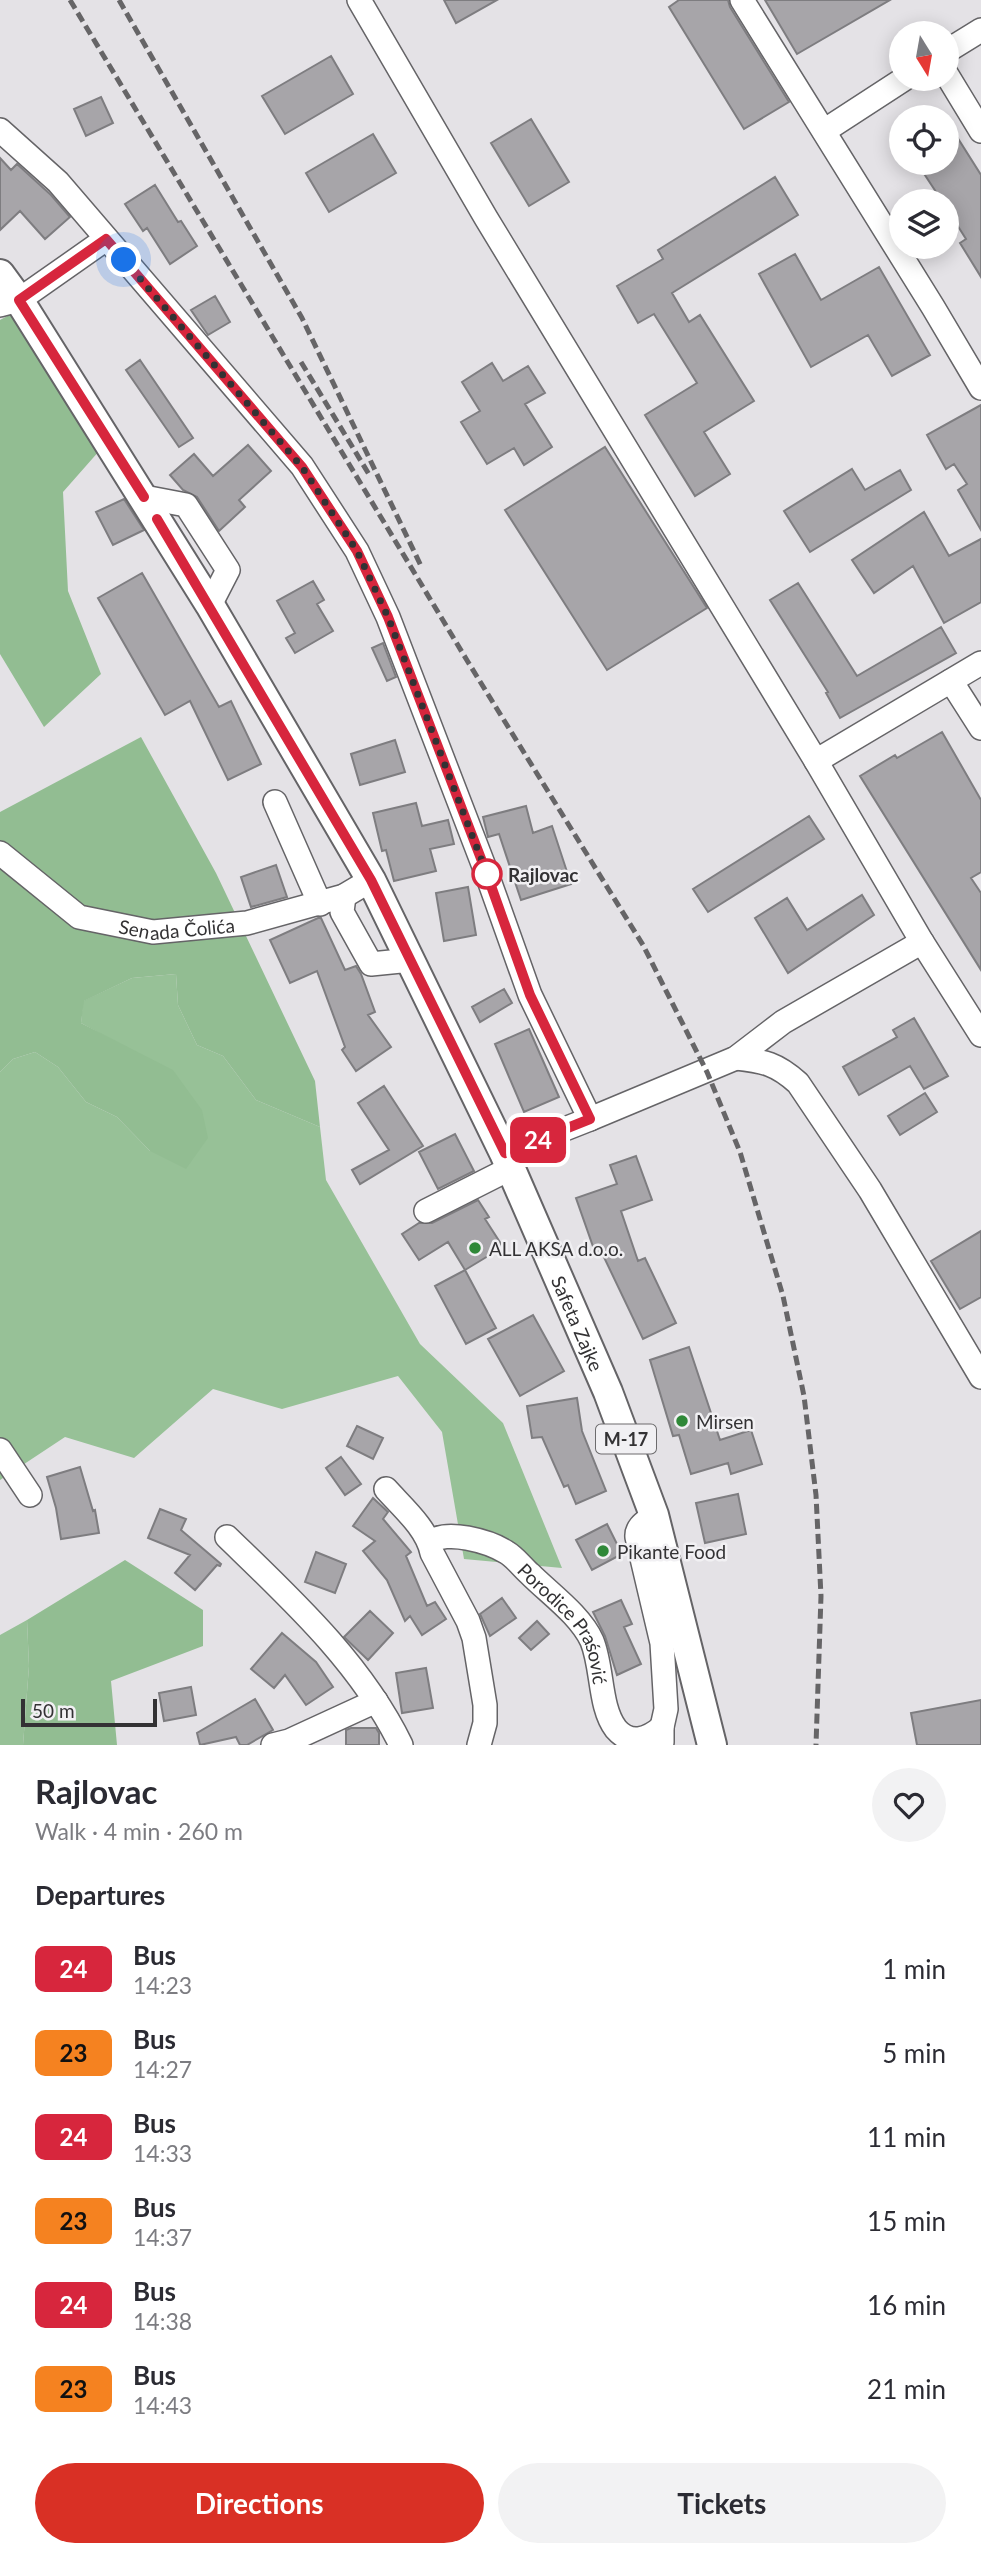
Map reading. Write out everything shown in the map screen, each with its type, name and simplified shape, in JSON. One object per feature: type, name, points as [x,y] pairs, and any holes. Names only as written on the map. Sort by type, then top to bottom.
[{"type":"main road","name":"Safeta Zajke","points":[[0,274],[10,303],[144,497],[371,880],[508,1160],[608,1392],[654,1515],[712,1745]]},
{"type":"street","points":[[359,0],[486,218],[816,761],[922,942],[981,1035]]},
{"type":"street","points":[[742,0],[981,388]]},
{"type":"street","points":[[959,44],[981,30]]},
{"type":"street","points":[[824,131],[889,89]]},
{"type":"street","points":[[957,91],[981,131]]},
{"type":"street","points":[[0,130],[58,182],[302,467],[357,551],[388,617],[485,869],[530,995],[590,1119]]},
{"type":"street","points":[[10,303],[106,239]]},
{"type":"street","points":[[816,761],[981,663]]},
{"type":"street","points":[[951,681],[981,728]]},
{"type":"street","points":[[275,802],[320,904]]},
{"type":"street","name":"Senada Čolića","points":[[0,853],[79,917],[153,932],[247,923],[344,896],[371,880]]},
{"type":"street","points":[[344,896],[342,912],[371,964],[411,960]]},
{"type":"street","points":[[426,1211],[508,1160],[590,1119],[736,1058],[783,1022],[922,942]]},
{"type":"street","points":[[736,1058],[764,1061],[783,1070],[799,1083],[870,1190],[981,1377]]},
{"type":"street","points":[[0,1450],[30,1495]]},
{"type":"street","points":[[386,1489],[430,1543],[432,1553],[468,1621],[474,1638],[485,1705],[485,1723],[479,1745]]},
{"type":"street","name":"Porodice Praśović","points":[[430,1543],[436,1537],[448,1535],[473,1540],[507,1552],[578,1621],[591,1640],[608,1713],[616,1730],[635,1741],[662,1736],[666,1709],[662,1643],[636,1531],[654,1515]]},
{"type":"street","points":[[228,1537],[334,1644],[376,1701],[401,1745]]},
{"type":"street","points":[[273,1745],[289,1741],[376,1701]]},
{"type":"green space","points":[[11,314],[100,450],[63,492],[68,591],[101,674],[44,727],[0,654],[0,320]]},
{"type":"green space","points":[[141,737],[216,873],[315,1081],[320,1127],[256,1100],[223,1056],[197,1045],[178,1005],[176,974],[132,978],[84,1001],[81,1023],[173,1070],[202,1110],[208,1138],[186,1169],[150,1151],[117,1117],[86,1102],[58,1067],[35,1052],[13,1059],[0,1072],[0,812]]},
{"type":"green space","points":[[176,974],[178,1005],[197,1045],[223,1056],[256,1100],[320,1127],[326,1180],[420,1344],[503,1423],[562,1568],[464,1559],[442,1432],[398,1376],[282,1409],[213,1389],[134,1458],[65,1437],[0,1480],[0,1072],[13,1059],[35,1052],[58,1067],[86,1102],[117,1117],[150,1151],[123,1046],[81,1023],[83,1001],[132,978]]},
{"type":"green space","points":[[125,1560],[203,1610],[203,1646],[111,1681],[117,1745],[23,1745],[29,1666],[27,1620]]},
{"type":"green space","points":[[27,1620],[29,1666],[23,1745],[0,1745],[0,1635]]},
{"type":"building","points":[[444,0],[497,0],[456,23]]},
{"type":"building","points":[[679,0],[728,0],[789,102],[744,129],[669,7]]},
{"type":"building","points":[[765,0],[890,0],[797,54]]},
{"type":"building","points":[[331,56],[353,94],[285,134],[262,96]]},
{"type":"building","points":[[101,97],[113,123],[86,136],[74,109]]},
{"type":"building","points":[[531,119],[569,182],[529,206],[491,143]]},
{"type":"building","points":[[373,134],[396,173],[329,212],[306,173]]},
{"type":"building","points":[[959,140],[981,175],[981,277],[960,243],[966,239],[959,228],[959,189],[934,189],[925,175],[959,175]]},
{"type":"building","points":[[0,158],[11,170],[17,164],[51,195],[70,217],[45,239],[20,211],[0,230]]},
{"type":"building","points":[[775,177],[798,215],[672,293],[689,322],[700,315],[754,401],[704,432],[730,474],[695,496],[645,415],[697,383],[654,314],[638,323],[617,286],[663,259],[658,250]]},
{"type":"building","points":[[155,185],[197,246],[170,264],[147,228],[143,231],[125,204]]},
{"type":"building","points":[[795,254],[821,300],[879,267],[930,355],[892,376],[868,335],[811,367],[759,274]]},
{"type":"building","points":[[215,296],[230,322],[208,335],[191,310]]},
{"type":"building","points":[[140,360],[193,438],[179,447],[126,370]]},
{"type":"building","points":[[492,363],[503,381],[528,366],[545,393],[525,404],[552,447],[524,465],[514,448],[487,464],[461,422],[480,411],[462,382]]},
{"type":"building","points":[[981,405],[981,530],[958,490],[967,484],[954,464],[946,469],[927,435]]},
{"type":"building","points":[[248,445],[271,471],[239,500],[245,507],[219,531],[197,497],[183,490],[170,475],[194,454],[213,476]]},
{"type":"building","points":[[605,447],[707,608],[607,670],[505,510]]},
{"type":"building","points":[[852,469],[865,490],[900,470],[911,490],[810,552],[784,511]]},
{"type":"building","points":[[124,499],[144,530],[113,545],[96,512]]},
{"type":"building","points":[[924,512],[949,556],[981,539],[981,602],[944,623],[913,566],[874,593],[852,560]]},
{"type":"building","points":[[142,573],[219,707],[231,701],[261,764],[228,780],[190,701],[165,715],[98,598]]},
{"type":"building","points":[[313,581],[324,600],[317,604],[333,631],[295,653],[286,638],[295,633],[277,601]]},
{"type":"building","points":[[798,583],[857,676],[941,627],[956,653],[840,718],[826,693],[828,692],[770,600]]},
{"type":"building","points":[[383,643],[396,677],[387,681],[372,648]]},
{"type":"building","points":[[942,732],[981,800],[981,872],[971,878],[981,893],[981,970],[860,776]]},
{"type":"building","points":[[395,740],[405,772],[360,785],[351,754]]},
{"type":"building","points":[[416,803],[422,826],[448,820],[454,844],[430,849],[436,871],[394,881],[386,850],[382,851],[373,813]]},
{"type":"building","points":[[526,806],[533,833],[552,826],[571,884],[521,900],[499,834],[488,837],[483,817]]},
{"type":"building","points":[[809,816],[824,839],[708,912],[693,889]]},
{"type":"building","points":[[276,865],[287,897],[251,907],[241,877]]},
{"type":"building","points":[[468,887],[476,935],[444,941],[436,893]]},
{"type":"building","points":[[862,895],[874,915],[788,973],[755,918],[787,898],[807,930]]},
{"type":"building","points":[[321,918],[345,970],[356,966],[361,974],[375,1012],[368,1015],[391,1047],[356,1071],[342,1050],[345,1047],[317,971],[290,983],[270,940]]},
{"type":"building","points":[[504,989],[512,1003],[480,1022],[472,1007]]},
{"type":"building","points":[[914,1018],[948,1076],[924,1089],[910,1066],[859,1095],[843,1067],[897,1037],[893,1030]]},
{"type":"building","points":[[529,1029],[559,1097],[524,1112],[495,1044]]},
{"type":"building","points":[[384,1086],[423,1146],[360,1184],[352,1170],[389,1150],[358,1103]]},
{"type":"building","points":[[925,1093],[937,1112],[900,1135],[888,1116]]},
{"type":"building","points":[[455,1134],[474,1171],[438,1189],[419,1152]]},
{"type":"building","points":[[636,1156],[652,1200],[621,1211],[638,1261],[645,1258],[676,1323],[643,1339],[602,1253],[596,1255],[576,1198],[617,1184],[610,1165]]},
{"type":"building","points":[[478,1200],[489,1217],[485,1219],[503,1247],[465,1270],[448,1242],[419,1260],[402,1234],[419,1223],[432,1223]]},
{"type":"building","points":[[981,1231],[981,1297],[960,1309],[931,1261]]},
{"type":"building","points":[[465,1270],[496,1328],[466,1344],[435,1286]]},
{"type":"building","points":[[533,1315],[564,1371],[520,1396],[488,1339]]},
{"type":"building","points":[[689,1347],[720,1440],[751,1430],[762,1464],[731,1474],[728,1463],[691,1474],[679,1435],[673,1436],[650,1360]]},
{"type":"building","points":[[577,1398],[582,1431],[606,1491],[576,1504],[568,1485],[564,1487],[542,1437],[532,1438],[527,1406]]},
{"type":"building","points":[[357,1426],[383,1438],[373,1459],[347,1446]]},
{"type":"building","points":[[341,1457],[361,1484],[345,1495],[326,1468]]},
{"type":"building","points":[[80,1467],[93,1511],[95,1510],[99,1533],[61,1539],[47,1477]]},
{"type":"building","points":[[738,1494],[746,1534],[705,1543],[696,1503]]},
{"type":"building","points":[[373,1498],[388,1512],[383,1519],[411,1552],[406,1556],[427,1606],[435,1602],[446,1619],[422,1635],[410,1616],[405,1621],[387,1580],[363,1551],[375,1541],[353,1526]]},
{"type":"building","points":[[160,1509],[186,1519],[181,1530],[221,1564],[217,1565],[195,1590],[175,1573],[190,1555],[148,1538]]},
{"type":"building","points":[[607,1524],[622,1554],[592,1570],[576,1540]]},
{"type":"building","points":[[316,1552],[346,1564],[335,1593],[305,1582]]},
{"type":"building","points":[[502,1598],[516,1618],[490,1636],[480,1614]]},
{"type":"building","points":[[621,1600],[632,1624],[624,1627],[641,1664],[617,1675],[605,1636],[593,1612]]},
{"type":"building","points":[[370,1611],[393,1633],[368,1660],[344,1637]]},
{"type":"building","points":[[537,1621],[549,1634],[531,1650],[519,1638]]},
{"type":"building","points":[[282,1633],[316,1662],[333,1687],[306,1705],[285,1675],[274,1688],[251,1669]]},
{"type":"building","points":[[426,1668],[433,1708],[402,1713],[396,1673]]},
{"type":"building","points":[[191,1687],[196,1715],[164,1721],[159,1693]]},
{"type":"building","points":[[255,1699],[273,1730],[247,1745],[240,1745],[236,1737],[200,1745],[197,1733]]},
{"type":"building","points":[[981,1700],[981,1745],[917,1745],[911,1713]]},
{"type":"building","points":[[376,1728],[379,1745],[346,1745],[346,1730]]},
{"type":"railway","points":[[70,0],[468,662],[643,945],[707,1072],[740,1152],[783,1296],[804,1396],[816,1495],[821,1596],[816,1745]]},
{"type":"railway","points":[[119,0],[302,318],[422,568]]},
{"type":"railway","points":[[301,362],[370,476]]},
{"type":"bus line","name":"24","points":[[144,497],[19,300],[106,239],[302,467],[357,551],[388,617],[485,869],[530,995],[590,1119],[505,1153],[371,880],[157,519]]},
{"type":"place","name":"Rajlovac","points":[[487,874]]},
{"type":"place","name":"ALL AKSA d.o.o.","points":[[475,1248]]},
{"type":"place","name":"Mirsen","points":[[682,1421]]},
{"type":"place","name":"Pikante Food","points":[[603,1551]]},
{"type":"route","points":[[124,260],[302,467],[357,551],[388,617],[487,874]]}]
